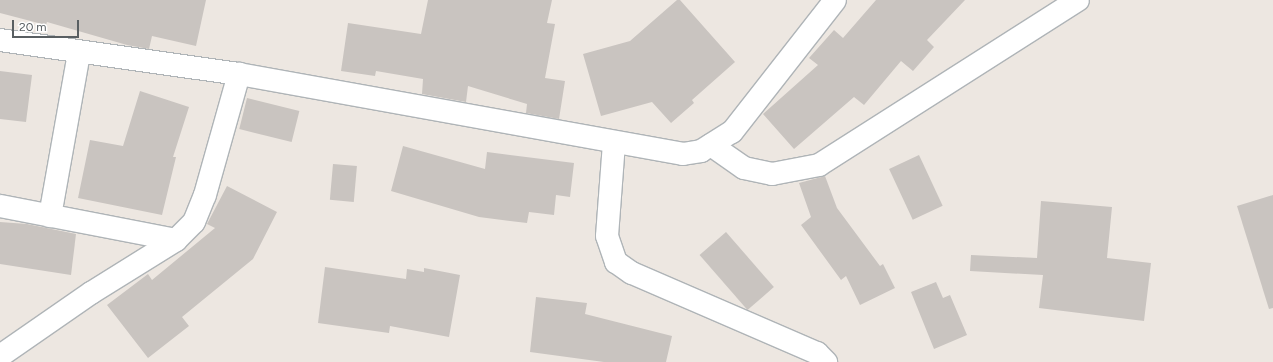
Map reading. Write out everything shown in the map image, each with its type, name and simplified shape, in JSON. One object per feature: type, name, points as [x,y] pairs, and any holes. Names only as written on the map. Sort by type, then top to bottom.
[{"type":"street","points":[[0,40],[79,53],[239,74],[614,143],[683,154],[701,151],[732,132],[835,0]]},
{"type":"street","points":[[711,145],[744,168],[772,174],[818,165],[1078,0]]},
{"type":"street","points":[[50,216],[79,53]]},
{"type":"street","points":[[0,356],[91,293],[176,240],[194,222],[205,195],[239,74]]},
{"type":"street","points":[[614,143],[607,236],[616,262],[632,273],[817,353],[826,362]]},
{"type":"street","points":[[0,206],[176,240]]},
{"type":"building","points":[[0,0],[206,0],[196,46],[152,36],[149,49],[127,45],[47,22],[46,25],[0,13]]},
{"type":"building","points":[[428,0],[552,0],[547,23],[555,24],[545,78],[565,81],[559,119],[526,113],[527,104],[468,86],[466,102],[422,94],[423,79],[376,71],[375,76],[341,71],[348,23],[421,34]]},
{"type":"building","points":[[677,0],[680,0],[735,62],[692,100],[694,103],[671,123],[652,102],[601,116],[583,54],[630,41]]},
{"type":"building","points":[[876,0],[965,0],[927,40],[934,47],[913,71],[901,61],[864,105],[854,97],[794,149],[763,114],[818,65],[809,58],[834,30],[843,38]]},
{"type":"building","points":[[0,71],[32,75],[26,122],[0,119]]},
{"type":"building","points":[[140,91],[189,107],[173,157],[176,157],[162,215],[78,198],[90,140],[123,146]]},
{"type":"building","points":[[247,98],[299,111],[292,142],[239,129]]},
{"type":"building","points":[[403,146],[485,169],[487,152],[574,163],[570,197],[556,195],[554,215],[529,212],[527,223],[479,217],[391,191]]},
{"type":"building","points":[[919,155],[943,206],[913,220],[889,169]]},
{"type":"building","points":[[333,164],[357,166],[354,202],[330,200]]},
{"type":"building","points":[[825,176],[837,208],[880,266],[883,264],[895,288],[860,305],[846,276],[841,280],[801,225],[811,217],[799,183]]},
{"type":"building","points":[[227,186],[277,212],[253,259],[182,317],[189,326],[148,358],[107,305],[148,274],[152,280],[215,228],[207,224]]},
{"type":"building","points":[[1273,195],[1273,308],[1269,309],[1237,206]]},
{"type":"building","points":[[1041,201],[1112,207],[1107,258],[1151,263],[1144,321],[1039,308],[1043,275],[970,271],[971,255],[1037,258]]},
{"type":"building","points":[[0,222],[27,224],[76,234],[71,275],[0,264]]},
{"type":"building","points":[[726,232],[774,287],[747,310],[700,255]]},
{"type":"building","points":[[325,267],[406,279],[407,269],[424,272],[424,268],[460,275],[449,337],[390,326],[389,333],[318,323]]},
{"type":"building","points":[[936,282],[943,298],[950,295],[967,335],[934,349],[911,292]]},
{"type":"building","points":[[536,297],[587,303],[585,314],[672,336],[666,362],[604,362],[530,352]]}]
